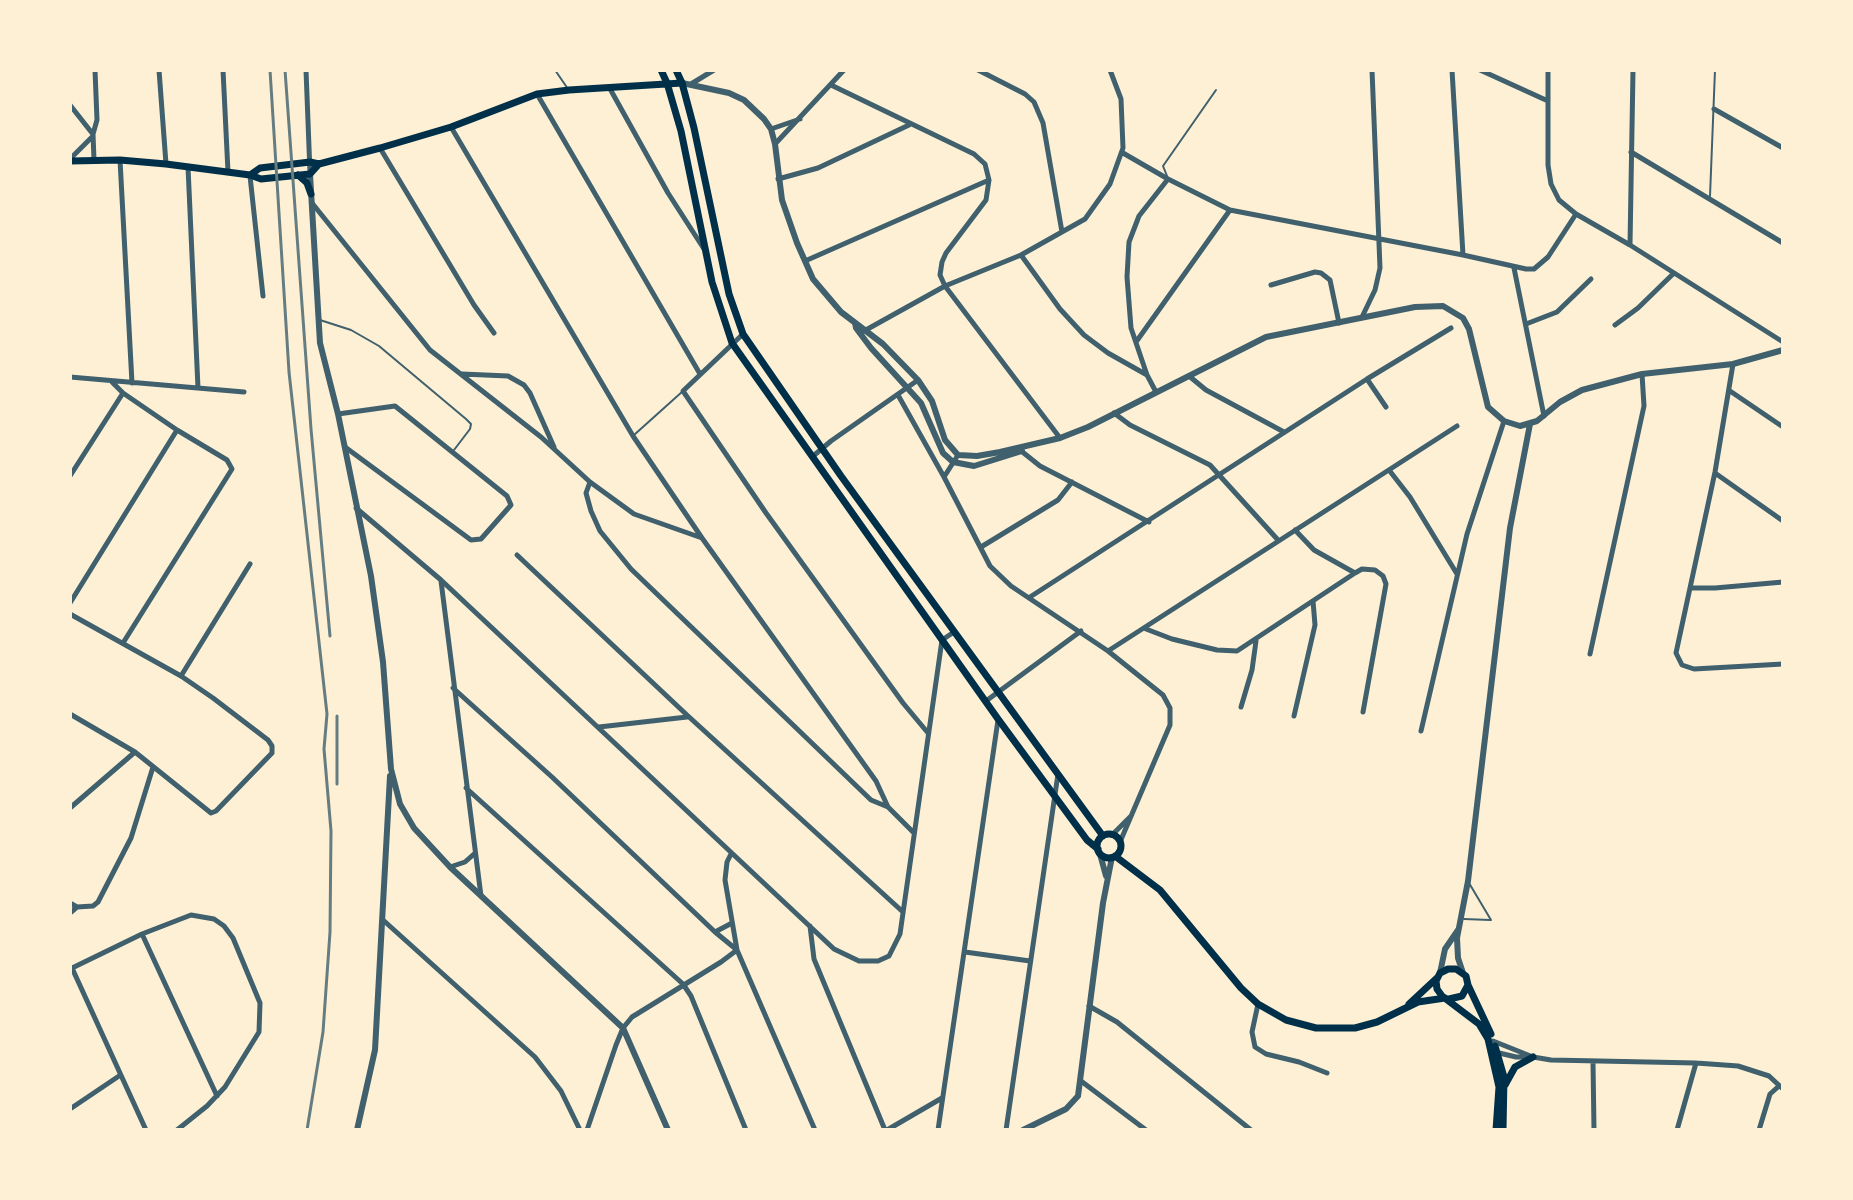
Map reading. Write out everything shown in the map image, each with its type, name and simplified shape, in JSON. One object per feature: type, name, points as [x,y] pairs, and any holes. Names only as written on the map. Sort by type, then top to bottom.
[{"type":"main road","points":[[661,70],[681,131],[712,282],[732,343],[1087,840],[1099,852],[1117,851]]},
{"type":"main road","points":[[676,70],[686,84],[729,294],[743,334],[998,693],[1108,835],[1117,851],[1160,890],[1241,988],[1258,1004],[1299,1025],[1336,1029],[1377,1022],[1427,1000],[1462,996],[1468,985]]},
{"type":"main road","points":[[250,175],[260,168],[310,162],[319,164],[380,148],[451,127],[537,94],[686,84]]},
{"type":"main road","points":[[70,160],[166,164],[261,179],[310,174],[319,164]]},
{"type":"main road","points":[[298,175],[307,183],[311,198]]},
{"type":"main road","points":[[1099,852],[1099,842],[1108,835]]},
{"type":"main road","points":[[1405,1008],[1439,975],[1452,968],[1463,973],[1493,1041],[1499,1087],[1496,1130]]},
{"type":"main road","points":[[1439,975],[1437,989],[1479,1024],[1495,1052],[1504,1087],[1503,1130]]},
{"type":"main road","points":[[1504,1087],[1515,1067],[1533,1057]]},
{"type":"street","points":[[94,160],[93,135],[97,120],[95,70]]},
{"type":"street","points":[[159,70],[166,164]]},
{"type":"street","points":[[223,70],[228,172]]},
{"type":"street","points":[[306,70],[322,357],[338,414],[375,600],[390,733],[391,769],[375,1050],[357,1130]]},
{"type":"street","points":[[686,84],[714,70]]},
{"type":"street","points":[[775,144],[844,70]]},
{"type":"street","points":[[978,70],[1025,94],[1034,102],[1043,123],[1062,232]]},
{"type":"street","points":[[863,332],[945,286],[1021,255],[1085,219],[1110,184],[1123,153],[1124,115],[1110,70]]},
{"type":"street","points":[[1361,319],[1378,281],[1372,70]]},
{"type":"street","points":[[1452,70],[1463,255]]},
{"type":"street","points":[[1480,70],[1548,101]]},
{"type":"street","points":[[1548,70],[1549,175],[1559,200],[1576,214],[1783,342]]},
{"type":"street","points":[[1630,245],[1633,70]]},
{"type":"street","points":[[686,84],[720,90],[744,100],[756,109],[771,129],[778,179],[789,223],[813,279],[863,332],[921,403],[943,453],[953,462],[974,466],[1060,438],[1266,337],[1430,305],[1454,310],[1463,318],[1469,329],[1488,407],[1504,421],[1520,426],[1544,416],[1572,395],[1642,374],[1733,364],[1783,350]]},
{"type":"street","points":[[831,85],[974,154],[985,164],[989,180],[983,207],[942,262],[940,275],[945,286],[1060,438]]},
{"type":"street","points":[[609,87],[668,193],[706,252]]},
{"type":"street","points":[[537,94],[700,374]]},
{"type":"street","points":[[70,105],[93,135]]},
{"type":"street","points":[[1714,109],[1783,148]]},
{"type":"street","points":[[771,129],[800,119]]},
{"type":"street","points":[[778,179],[818,168],[909,125]]},
{"type":"street","points":[[451,127],[633,436],[876,781],[888,807],[915,834]]},
{"type":"street","points":[[70,160],[93,135]]},
{"type":"street","points":[[380,148],[494,333]]},
{"type":"street","points":[[1631,152],[1783,243]]},
{"type":"street","points":[[1123,153],[1230,210],[1463,255],[1514,268],[1534,269],[1541,265],[1576,214]]},
{"type":"street","points":[[120,160],[132,383]]},
{"type":"street","points":[[188,167],[198,388]]},
{"type":"street","points":[[250,175],[263,296]]},
{"type":"street","points":[[1156,392],[1131,328],[1127,277],[1129,242],[1139,216],[1168,179]]},
{"type":"street","points":[[805,261],[989,180]]},
{"type":"street","points":[[311,198],[423,343],[590,482],[634,514],[702,538]]},
{"type":"street","points":[[1136,343],[1230,210]]},
{"type":"street","points":[[1021,255],[1060,309],[1084,335],[1147,375]]},
{"type":"street","points":[[1514,268],[1544,416]]},
{"type":"street","points":[[1271,285],[1321,273],[1330,280],[1339,323]]},
{"type":"street","points":[[1615,325],[1638,308],[1674,273]]},
{"type":"street","points":[[1526,324],[1557,312],[1591,279]]},
{"type":"street","points":[[1030,597],[1451,328]]},
{"type":"street","points":[[863,332],[894,354],[918,380],[932,401],[945,440],[958,455],[977,456],[1021,450],[1040,466],[1149,522]]},
{"type":"street","points":[[743,334],[683,391],[766,513],[928,734]]},
{"type":"street","points":[[1733,364],[1715,472],[1676,653],[1682,665],[1694,669],[1783,664]]},
{"type":"street","points":[[461,374],[508,376],[524,385],[555,450]]},
{"type":"street","points":[[1590,654],[1644,406],[1642,374]]},
{"type":"street","points":[[1189,376],[1206,390],[1285,432]]},
{"type":"street","points":[[70,377],[244,392]]},
{"type":"street","points":[[1367,379],[1386,407]]},
{"type":"street","points":[[812,458],[918,380]]},
{"type":"street","points":[[112,382],[177,430],[227,460],[232,469],[123,643]]},
{"type":"street","points":[[1730,391],[1783,427]]},
{"type":"street","points":[[70,476],[123,393]]},
{"type":"street","points":[[898,395],[990,566],[999,577],[1108,651],[1163,695],[1172,714],[1160,752],[1107,880],[1078,1096],[1066,1109],[1023,1130]]},
{"type":"street","points":[[338,414],[395,406],[507,496],[511,502],[508,511],[477,540],[466,538],[344,447]]},
{"type":"street","points":[[1114,413],[1130,425],[1210,465],[1279,540]]},
{"type":"street","points":[[1421,731],[1467,534],[1504,421]]},
{"type":"street","points":[[1463,973],[1456,948],[1468,881],[1510,528],[1530,424]]},
{"type":"street","points":[[1108,651],[1457,426]]},
{"type":"street","points":[[70,603],[177,430]]},
{"type":"street","points":[[944,477],[958,455]]},
{"type":"street","points":[[1389,470],[1416,505],[1457,574]]},
{"type":"street","points":[[1715,472],[1783,521]]},
{"type":"street","points":[[590,482],[586,493],[600,531],[631,569],[871,800],[888,807]]},
{"type":"street","points":[[981,547],[1058,500],[1072,482]]},
{"type":"street","points":[[356,508],[441,580],[810,926],[842,954],[859,961],[878,961],[889,956],[896,945],[904,912],[942,640],[954,632]]},
{"type":"street","points":[[1295,530],[1314,550],[1355,573]]},
{"type":"street","points":[[517,555],[904,912]]},
{"type":"street","points":[[181,676],[250,564]]},
{"type":"street","points":[[1145,628],[1172,639],[1217,650],[1237,651],[1355,573],[1362,569],[1375,570],[1383,576],[1386,584],[1363,712]]},
{"type":"street","points":[[441,580],[481,896]]},
{"type":"street","points":[[1690,588],[1783,582]]},
{"type":"street","points":[[1294,716],[1315,625],[1313,601]]},
{"type":"street","points":[[70,614],[181,676],[268,740],[272,749],[269,758],[214,813],[135,752],[70,714]]},
{"type":"street","points":[[986,701],[1081,631]]},
{"type":"street","points":[[1241,707],[1252,670],[1256,640]]},
{"type":"street","points":[[453,688],[737,950]]},
{"type":"street","points":[[599,727],[688,716]]},
{"type":"street","points":[[938,1130],[998,719]]},
{"type":"street","points":[[71,804],[135,752]]},
{"type":"street","points":[[70,903],[77,907],[93,906],[98,902],[131,838],[153,767]]},
{"type":"street","points":[[391,769],[400,804],[414,828],[450,867],[623,1028],[668,1130]]},
{"type":"street","points":[[1006,1130],[1058,773]]},
{"type":"street","points":[[466,788],[683,984],[691,996],[746,1130]]},
{"type":"street","points":[[387,815],[400,804]]},
{"type":"street","points":[[1108,835],[1131,816]]},
{"type":"street","points":[[1099,852],[1107,880]]},
{"type":"street","points":[[450,867],[465,862],[475,853]]},
{"type":"street","points":[[731,854],[725,872],[737,950],[815,1130]]},
{"type":"street","points":[[70,913],[77,907]]},
{"type":"street","points":[[146,1130],[71,969],[179,918],[202,915],[224,926],[233,938],[257,990],[261,1017],[259,1032],[217,1096],[177,1130]]},
{"type":"street","points":[[383,920],[535,1057],[561,1091],[580,1130]]},
{"type":"street","points":[[715,932],[732,923]]},
{"type":"street","points":[[1439,975],[1445,949],[1461,923]]},
{"type":"street","points":[[810,926],[814,959],[886,1130],[942,1097]]},
{"type":"street","points":[[142,934],[217,1096]]},
{"type":"street","points":[[587,1130],[623,1028],[637,1012],[737,950]]},
{"type":"street","points":[[965,952],[1030,961]]},
{"type":"street","points":[[1258,1004],[1252,1032],[1255,1047],[1266,1054],[1327,1073]]},
{"type":"street","points":[[1089,1006],[1117,1022],[1251,1130]]},
{"type":"street","points":[[1493,1041],[1533,1057]]},
{"type":"street","points":[[1495,1052],[1516,1057],[1593,1062],[1696,1063],[1754,1070],[1769,1076],[1781,1087],[1770,1094],[1759,1130]]},
{"type":"street","points":[[1593,1062],[1594,1130]]},
{"type":"street","points":[[1677,1130],[1696,1063]]},
{"type":"street","points":[[70,1109],[119,1076]]},
{"type":"street","points":[[1081,1081],[1146,1130]]},
{"type":"lane","points":[[555,70],[569,90]]},
{"type":"lane","points":[[1710,197],[1715,70]]},
{"type":"lane","points":[[1168,179],[1163,166],[1216,90]]},
{"type":"lane","points":[[318,320],[351,330],[379,346],[466,419],[471,427],[453,451]]},
{"type":"lane","points":[[633,436],[683,391]]},
{"type":"lane","points":[[1461,923],[1491,920],[1468,881]]},
{"type":"railway","points":[[270,70],[289,372],[327,714],[324,749],[331,831],[330,932],[323,1032],[307,1130]]},
{"type":"railway","points":[[285,70],[311,429],[330,636]]},
{"type":"railway","points":[[337,716],[337,784]]}]
